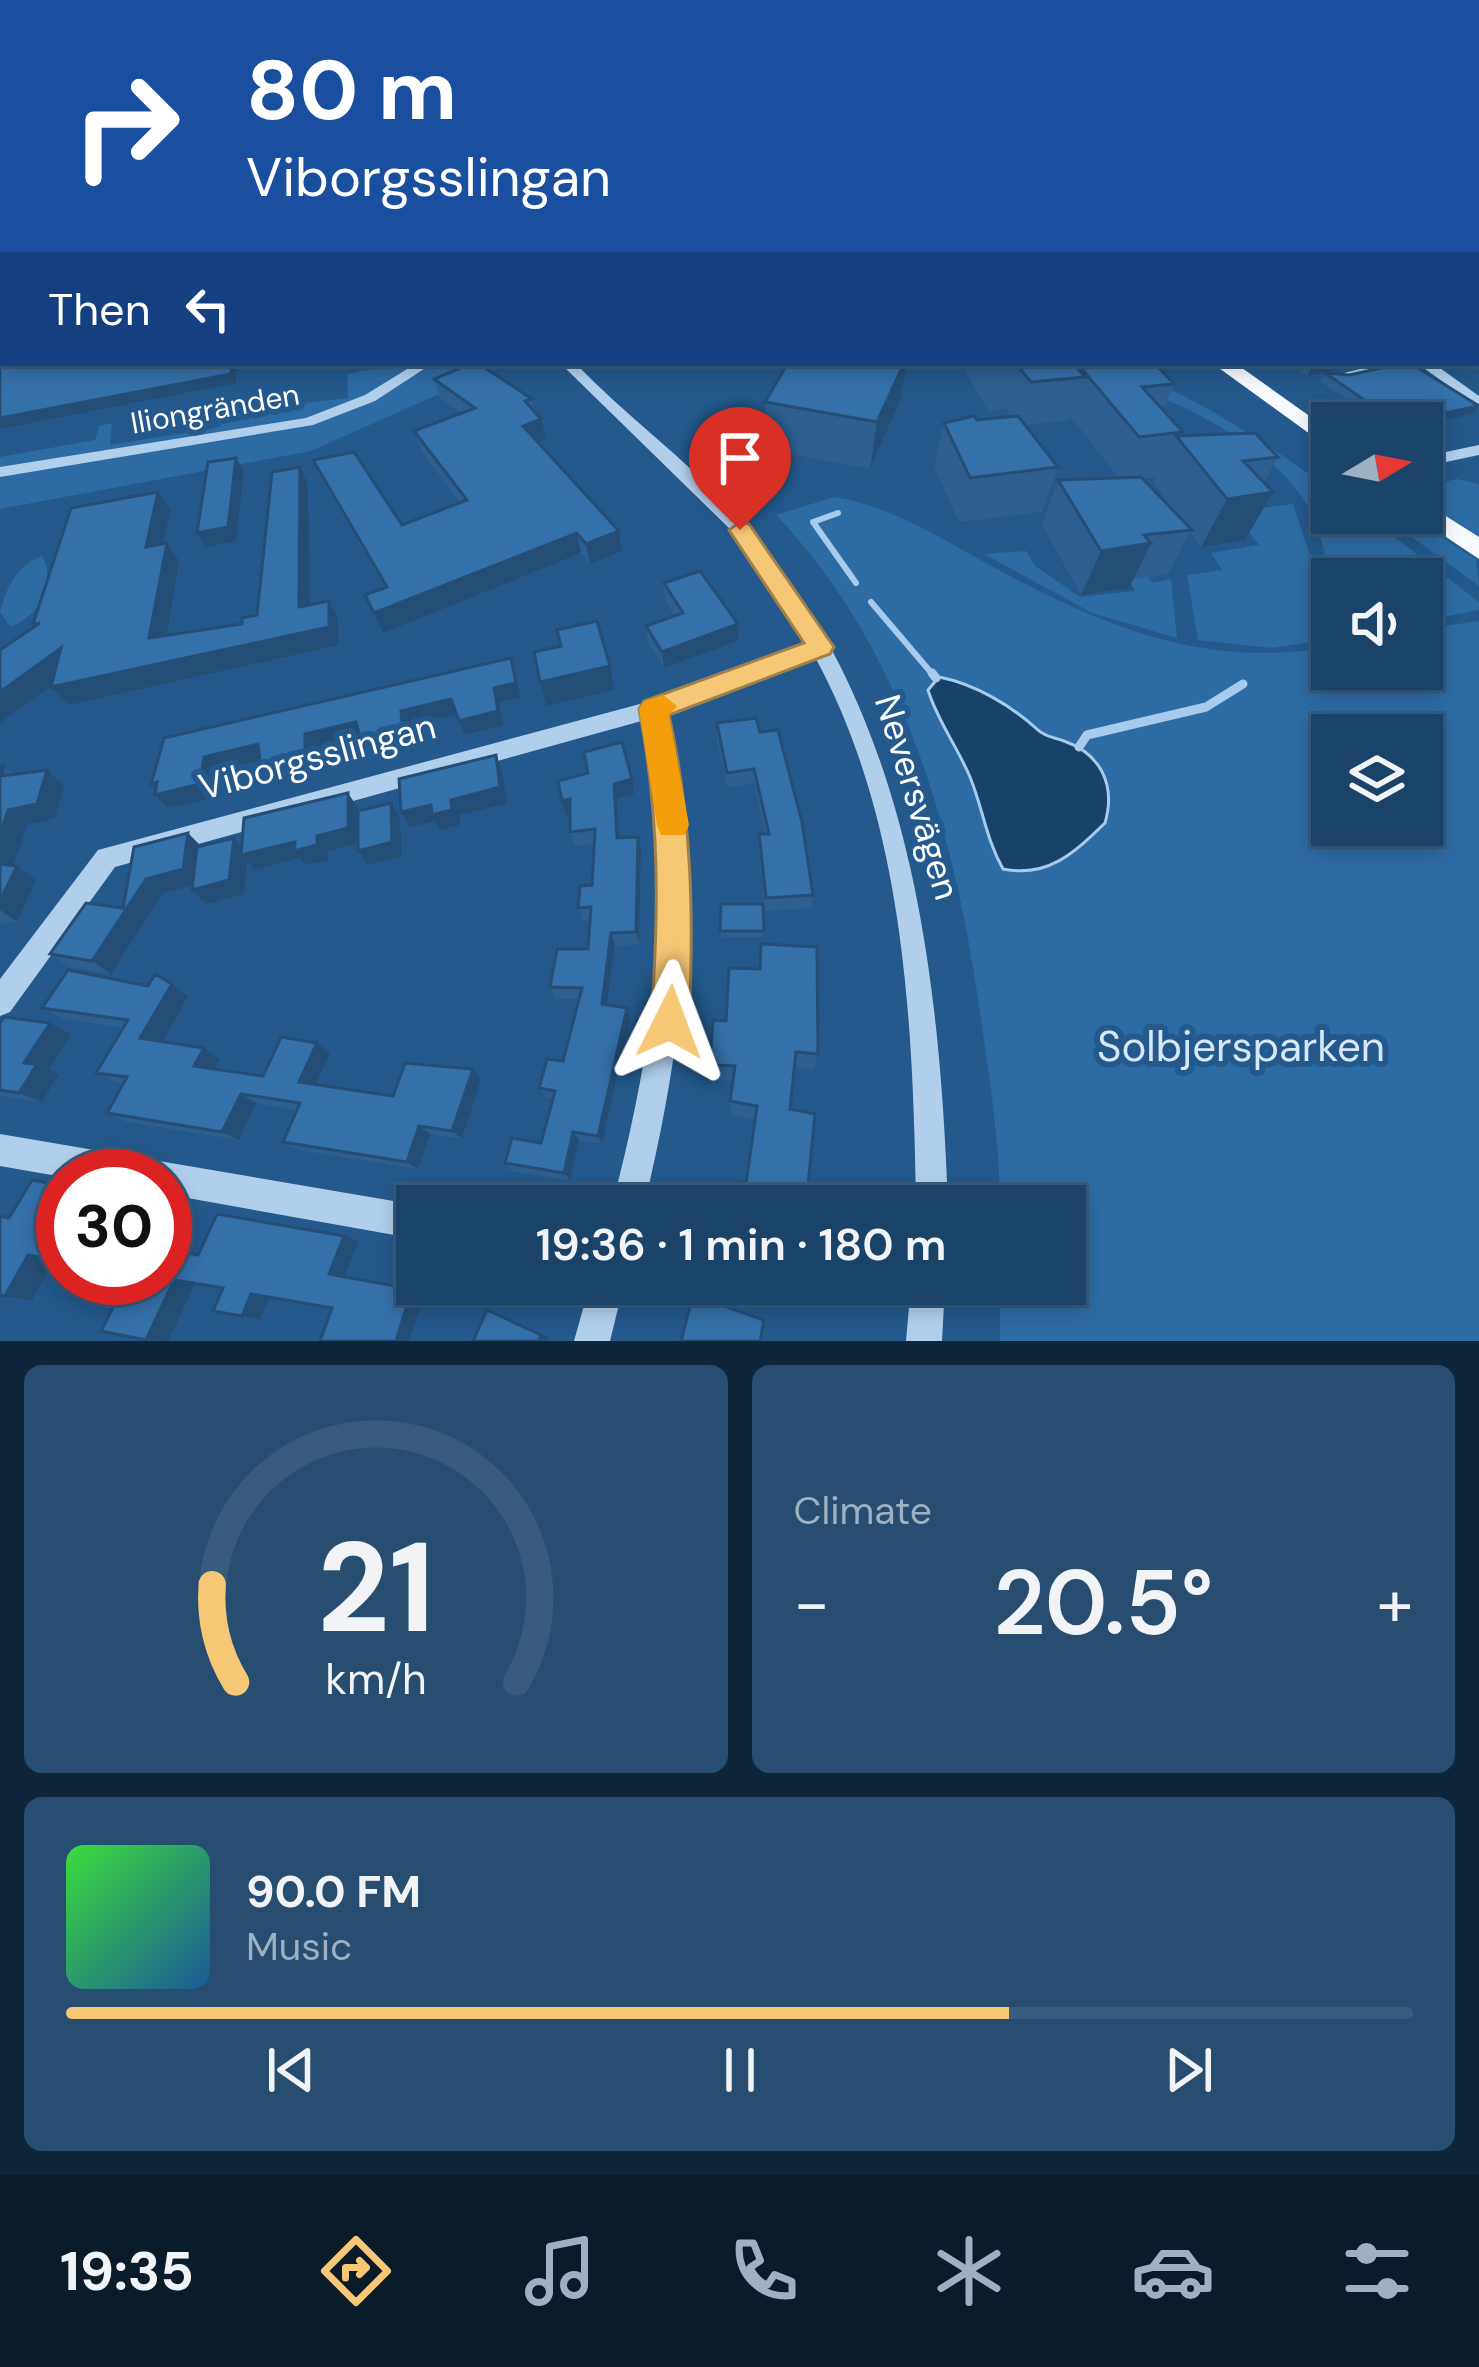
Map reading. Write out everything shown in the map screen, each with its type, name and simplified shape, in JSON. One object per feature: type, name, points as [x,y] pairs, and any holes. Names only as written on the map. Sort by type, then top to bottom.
[{"type":"main road","points":[[1228,366],[1311,428]]},
{"type":"main road","points":[[1443,524],[1479,550]]},
{"type":"street","name":"Iliongränden","points":[[0,472],[308,422],[376,398],[422,366]]},
{"type":"street","name":"Neversvägen","points":[[568,366],[740,530],[821,647],[860,728],[914,929],[931,1117],[932,1185]]},
{"type":"street","points":[[1343,375],[1391,366]]},
{"type":"street","points":[[1428,366],[1479,403]]},
{"type":"street","points":[[1443,457],[1479,450]]},
{"type":"street","name":"Viborgsslingan","points":[[0,1002],[107,858],[654,709],[821,647]]},
{"type":"street","points":[[633,1185],[670,1022],[677,899],[671,794],[654,709]]},
{"type":"street","points":[[0,1150],[36,1156]]},
{"type":"street","points":[[192,1183],[396,1218]]},
{"type":"street","points":[[592,1341],[602,1305]]},
{"type":"street","points":[[924,1341],[927,1305]]},
{"type":"green space","points":[[390,366],[502,366],[311,451],[0,509],[0,457],[95,440],[99,426],[112,423],[110,445],[220,427],[222,412],[348,398],[347,374]]},
{"type":"green space","points":[[1077,366],[1102,366],[1137,376],[1241,428],[1311,476],[1311,513],[1271,463],[1207,419]]},
{"type":"green space","points":[[1457,479],[1479,484],[1479,543],[1443,515],[1443,482]]},
{"type":"green space","name":"Solbjersparken","points":[[834,497],[855,501],[912,523],[1066,604],[1151,636],[1239,652],[1311,649],[1311,690],[1443,690],[1443,626],[1479,621],[1479,1341],[1000,1341],[1000,1305],[1086,1305],[1086,1185],[999,1185],[972,963],[942,824],[893,691],[861,628],[822,570],[776,515]]},
{"type":"green space","points":[[1293,504],[1311,559],[1311,642],[1271,648],[1198,640],[1187,575],[1222,570],[1211,553],[1259,545],[1232,512]]},
{"type":"green space","points":[[1319,534],[1390,534],[1422,558],[1326,558]]},
{"type":"green space","points":[[1408,534],[1437,534],[1476,560],[1479,586],[1443,558]]},
{"type":"green space","points":[[1026,551],[1035,566],[1080,597],[1135,591],[1118,560],[1133,558],[1153,583],[1171,579],[1177,638],[1092,613],[984,554]]},
{"type":"green space","points":[[42,556],[48,577],[43,598],[10,627],[0,612],[6,594],[20,571]]},
{"type":"green space","points":[[1443,574],[1479,602],[1479,610],[1443,617]]},
{"type":"shaded area","points":[[939,677],[992,697],[1044,734],[1088,754],[1107,784],[1105,823],[1059,861],[1034,870],[1003,869],[970,777],[928,690]]},
{"type":"building","points":[[0,366],[232,366],[231,374],[0,418]]},
{"type":"building","points":[[465,366],[482,366],[532,399],[525,401],[541,419],[523,426],[619,531],[586,544],[577,533],[374,613],[365,595],[387,587],[313,460],[354,452],[402,525],[467,500],[414,431],[475,408],[434,379]]},
{"type":"building","points":[[786,366],[903,366],[877,422],[765,402]]},
{"type":"building","points":[[1018,366],[1076,366],[1085,377],[1031,382]]},
{"type":"building","points":[[1157,366],[1174,384],[1142,387],[1183,432],[1139,437],[1081,368]]},
{"type":"building","points":[[1415,366],[1479,406],[1443,414],[1443,402],[1367,402],[1325,373],[1349,375]]},
{"type":"building","points":[[974,416],[977,420],[1018,416],[1058,467],[970,478],[944,423]]},
{"type":"building","points":[[1255,433],[1278,457],[1243,461],[1273,492],[1227,499],[1176,436]]},
{"type":"building","points":[[236,458],[228,527],[197,533],[208,462]]},
{"type":"building","points":[[300,467],[299,607],[329,601],[329,627],[51,687],[61,648],[0,692],[0,650],[40,623],[33,624],[71,508],[158,492],[146,547],[167,543],[149,638],[242,624],[242,618],[257,615],[272,472]]},
{"type":"building","points":[[1141,477],[1192,530],[1144,535],[1151,543],[1101,551],[1058,480]]},
{"type":"building","points":[[700,571],[738,624],[662,652],[646,626],[683,613],[664,583]]},
{"type":"building","points":[[597,621],[610,666],[540,682],[534,652],[561,646],[557,630]]},
{"type":"building","points":[[511,658],[516,683],[494,688],[498,711],[459,721],[451,699],[401,711],[403,734],[362,745],[356,722],[305,734],[305,759],[261,769],[258,744],[204,757],[200,784],[155,795],[157,782],[151,784],[164,738]]},
{"type":"building","points":[[756,718],[760,732],[778,730],[802,822],[813,895],[766,898],[759,834],[769,834],[754,769],[727,773],[717,723]]},
{"type":"building","points":[[622,742],[632,779],[614,784],[617,838],[638,837],[636,932],[611,933],[602,1004],[627,1008],[598,1136],[573,1132],[564,1173],[505,1163],[512,1138],[541,1143],[555,1091],[539,1088],[547,1059],[563,1061],[582,988],[550,987],[557,949],[588,949],[591,907],[578,908],[580,886],[592,885],[595,829],[570,832],[570,799],[562,801],[558,781],[588,773],[584,752]]},
{"type":"building","points":[[496,755],[500,787],[451,800],[452,810],[432,815],[431,805],[401,812],[399,779]]},
{"type":"building","points":[[4,766],[1,776],[47,770],[37,804],[8,810],[0,835],[0,767]]},
{"type":"building","points":[[348,793],[348,828],[317,836],[317,845],[294,851],[295,842],[241,855],[244,818]]},
{"type":"building","points":[[391,803],[392,842],[358,851],[358,811]]},
{"type":"building","points":[[188,833],[183,869],[146,879],[92,961],[50,954],[86,903],[123,908],[134,847]]},
{"type":"building","points":[[234,838],[229,880],[192,890],[197,847]]},
{"type":"building","points":[[0,864],[17,866],[0,901]]},
{"type":"building","points":[[721,904],[763,904],[764,931],[720,931]]},
{"type":"building","points":[[761,944],[817,947],[818,1054],[796,1052],[790,1109],[815,1114],[808,1185],[737,1185],[746,1184],[757,1106],[730,1101],[735,1066],[710,1065],[713,1020],[726,1021],[729,968],[760,969]]},
{"type":"building","points":[[68,970],[148,986],[155,974],[172,984],[140,1038],[204,1048],[194,1066],[263,1076],[281,1037],[317,1043],[299,1082],[393,1096],[405,1063],[473,1069],[452,1131],[419,1126],[407,1162],[283,1142],[300,1103],[241,1094],[222,1132],[107,1113],[127,1077],[96,1073],[128,1020],[42,1008]]},
{"type":"building","points":[[4,1017],[50,1023],[24,1063],[37,1064],[19,1093],[0,1090],[0,1023]]},
{"type":"building","points":[[32,1180],[36,1181],[36,1257],[28,1255],[5,1296],[0,1295],[0,1216],[9,1218]]},
{"type":"building","points":[[217,1214],[344,1236],[329,1274],[396,1286],[396,1305],[407,1305],[396,1341],[320,1341],[332,1308],[251,1294],[242,1316],[213,1311],[223,1288],[192,1283],[192,1254],[198,1255]]},
{"type":"building","points":[[114,1305],[162,1305],[146,1340],[101,1331]]},
{"type":"building","points":[[690,1305],[721,1305],[764,1320],[760,1341],[681,1341]]},
{"type":"building","points":[[487,1310],[541,1335],[539,1341],[473,1341]]},
{"type":"waterway","points":[[838,513],[813,522],[856,583]]},
{"type":"waterway","points":[[871,602],[934,676]]},
{"type":"waterway","points":[[932,673],[936,678]]},
{"type":"waterway","points":[[1079,747],[1087,735],[1206,707],[1243,684]]},
{"type":"slow traffic","points":[[663,706],[654,709],[673,825]]},
{"type":"route","points":[[670,1022],[677,899],[671,794],[654,709],[821,647],[788,593],[740,530]]}]
